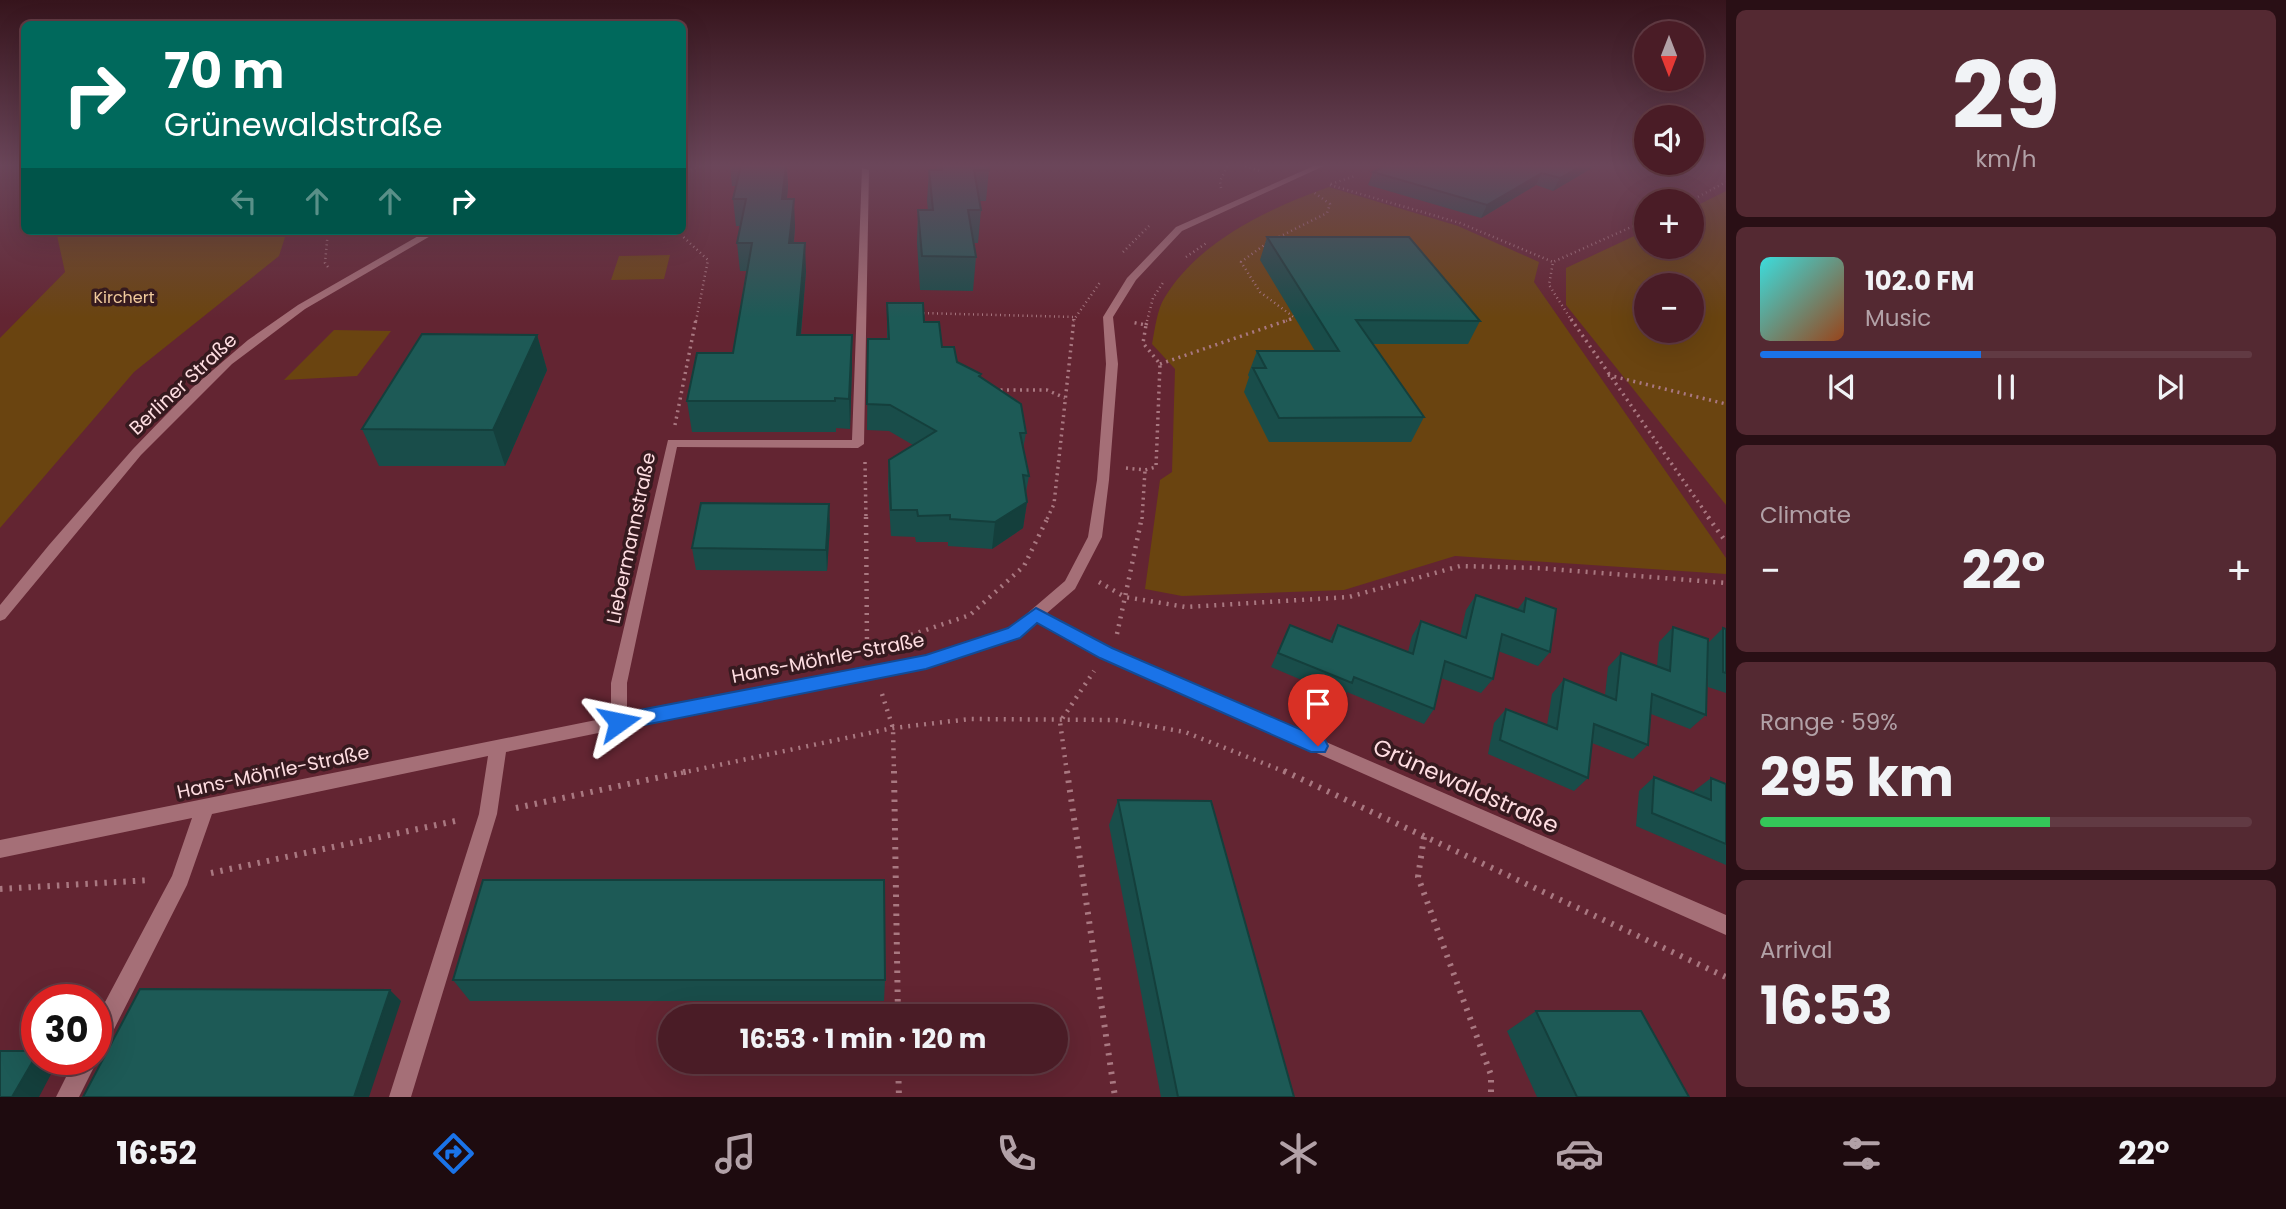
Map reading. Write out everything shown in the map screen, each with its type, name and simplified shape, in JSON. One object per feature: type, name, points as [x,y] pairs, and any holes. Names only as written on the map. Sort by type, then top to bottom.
[{"type":"street","points":[[858,444],[864,216]]},
{"type":"street","points":[[1108,317],[1132,278],[1178,229],[1206,216]]},
{"type":"street","name":"Berliner Straße","points":[[0,615],[134,452],[229,360],[339,281],[426,235]]},
{"type":"street","name":"Hans-Möhrle-Straße","points":[[0,849],[745,696],[875,673],[926,662],[1014,633],[1070,585],[1095,537],[1104,465],[1112,359],[1108,317]]},
{"type":"street","name":"Liebermannstraße","points":[[619,722],[619,684],[672,443],[858,444]]},
{"type":"street","name":"Grünewaldstraße","points":[[1036,614],[1106,653],[1726,925]]},
{"type":"street","points":[[400,1097],[488,814],[498,747]]},
{"type":"street","points":[[112,1010],[180,879],[205,807]]},
{"type":"street","points":[[67,1097],[79,1075]]},
{"type":"path","points":[[1160,364],[1295,318],[1260,292],[1241,262],[1253,251],[1321,216]]},
{"type":"path","points":[[1437,216],[1553,262],[1634,226]]},
{"type":"path","points":[[1122,254],[1136,235],[1153,223]]},
{"type":"path","points":[[328,235],[325,263],[339,281]]},
{"type":"path","points":[[672,443],[708,260],[681,235]]},
{"type":"path","points":[[1182,261],[1217,236]]},
{"type":"path","points":[[1553,262],[1549,285],[1606,375],[1726,542]]},
{"type":"path","points":[[867,646],[900,640],[970,615],[1024,566],[1054,504],[1072,322],[1107,273]]},
{"type":"path","points":[[1104,465],[1145,470],[1156,467],[1156,390],[1160,364],[1143,343],[1153,298],[1170,274]]},
{"type":"path","points":[[914,313],[1076,317]]},
{"type":"path","points":[[1108,317],[1146,325]]},
{"type":"path","points":[[1606,375],[1726,404]]},
{"type":"path","points":[[989,390],[1047,390],[1065,398]]},
{"type":"path","points":[[858,444],[865,456],[867,646],[893,728],[898,1004]]},
{"type":"path","points":[[1115,1097],[1060,722],[1117,635],[1135,566],[1145,513],[1145,470]]},
{"type":"path","points":[[1078,569],[1125,597],[1186,607],[1349,597],[1460,566],[1538,568],[1726,583]]},
{"type":"path","points":[[0,890],[18,886],[180,879],[893,728],[970,719],[1060,722],[1116,720],[1185,733],[1308,781],[1726,977]]},
{"type":"path","points":[[1423,837],[1418,877],[1491,1076],[1491,1097]]},
{"type":"path","points":[[898,1074],[899,1097]]},
{"type":"green space","points":[[1260,216],[1426,216],[1458,226],[1539,262],[1534,282],[1726,558],[1726,574],[1455,556],[1344,590],[1182,596],[1145,589],[1160,480],[1172,472],[1175,369],[1152,344],[1157,319],[1162,302],[1179,277],[1216,243]]},
{"type":"green space","points":[[1704,216],[1726,216],[1726,505],[1566,305],[1566,268],[1634,236],[1634,259],[1704,259]]},
{"type":"green space","name":"Kirchert","points":[[57,235],[286,235],[279,256],[134,372],[0,528],[0,338],[65,272]]},
{"type":"green space","points":[[670,255],[664,279],[611,280],[619,256]]},
{"type":"green space","points":[[334,330],[391,331],[357,376],[284,380]]},
{"type":"building","points":[[742,216],[792,216],[789,243],[805,243],[797,335],[852,335],[849,399],[687,401],[697,353],[733,353],[752,243],[737,243]]},
{"type":"building","points":[[919,216],[969,216],[976,257],[922,256]]},
{"type":"building","points":[[1267,237],[1409,237],[1480,321],[1356,320],[1424,417],[1279,418],[1253,368],[1266,368],[1257,351],[1339,351]]},
{"type":"building","points":[[887,303],[923,303],[924,322],[939,322],[942,347],[954,347],[957,362],[981,374],[979,376],[1021,404],[1026,433],[1020,433],[1029,476],[1023,475],[1027,502],[995,522],[950,519],[950,515],[918,516],[917,510],[891,510],[889,460],[936,431],[890,405],[867,404],[868,339],[889,339]]},
{"type":"building","points":[[422,334],[537,335],[493,430],[362,429]]},
{"type":"building","points":[[701,503],[829,504],[826,550],[692,548]]},
{"type":"building","points":[[1476,595],[1524,612],[1526,598],[1556,609],[1550,652],[1502,634],[1493,679],[1445,661],[1434,709],[1354,677],[1352,683],[1278,653],[1290,625],[1332,642],[1338,625],[1413,654],[1421,621],[1466,638]]},
{"type":"building","points":[[1673,627],[1708,639],[1706,715],[1652,694],[1648,745],[1594,724],[1588,778],[1500,740],[1506,709],[1557,729],[1564,679],[1616,700],[1621,653],[1670,671]]},
{"type":"building","points":[[1723,628],[1726,629],[1726,673],[1723,672]]},
{"type":"building","points":[[1654,777],[1711,800],[1711,778],[1726,784],[1726,844],[1652,813]]},
{"type":"building","points":[[1118,800],[1211,801],[1294,1097],[1178,1097]]},
{"type":"building","points":[[483,880],[884,880],[885,980],[453,980]]},
{"type":"building","points":[[140,989],[390,990],[354,1097],[83,1097],[95,1075],[112,1075],[112,1042]]},
{"type":"building","points":[[1536,1011],[1641,1011],[1689,1097],[1577,1097]]},
{"type":"building","points":[[0,1051],[21,1051],[21,1075],[25,1075],[12,1097],[0,1097]]},
{"type":"route","points":[[619,722],[926,662],[1014,633],[1036,614],[1106,653],[1318,746]]}]
